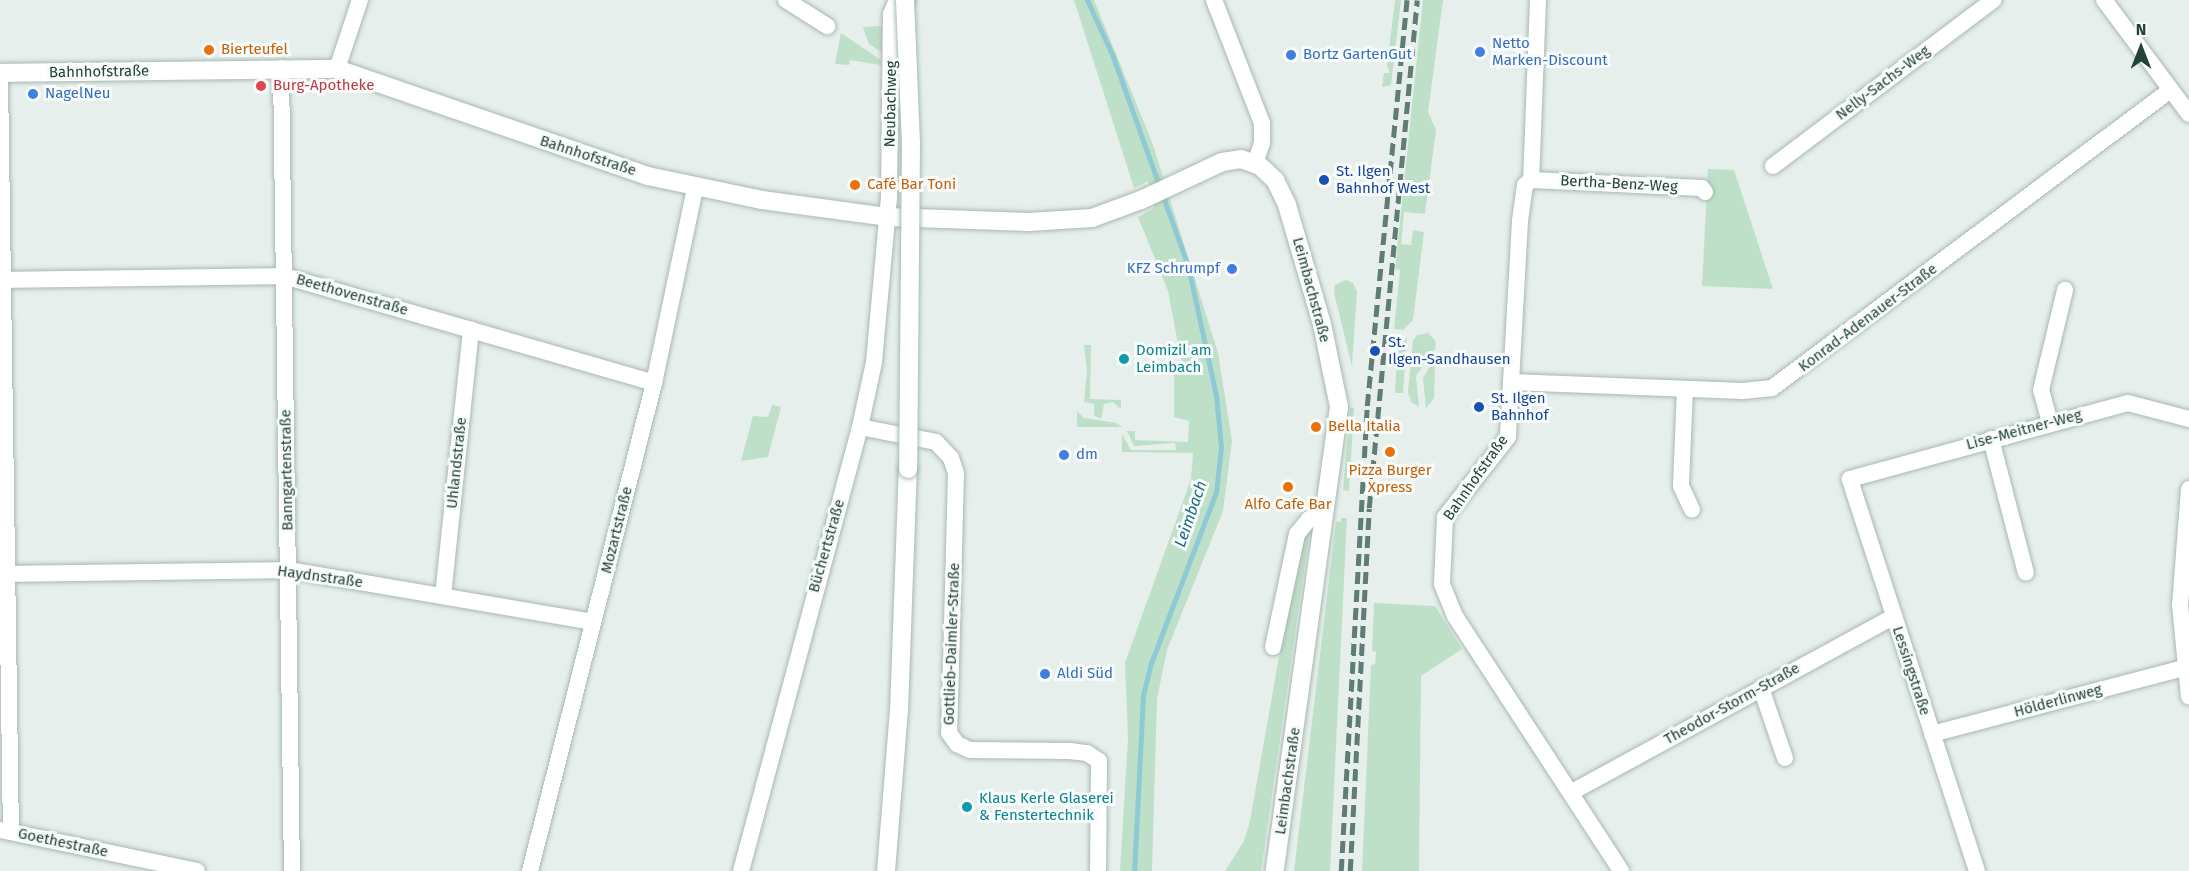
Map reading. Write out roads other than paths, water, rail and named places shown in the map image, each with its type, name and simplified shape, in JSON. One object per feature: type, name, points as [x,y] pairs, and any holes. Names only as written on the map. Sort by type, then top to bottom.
[{"type":"street","points":[[337,69],[360,0]]},
{"type":"street","points":[[786,0],[827,26]]},
{"type":"street","points":[[885,871],[899,711],[908,468],[911,165],[906,0]]},
{"type":"street","name":"Neubachweg","points":[[887,217],[892,100],[891,14],[895,5],[906,0]]},
{"type":"street","points":[[1214,0],[1262,123],[1262,143],[1255,163]]},
{"type":"street","name":"Bahnhofstraße","points":[[1538,0],[1531,180],[1525,185],[1520,220],[1508,437],[1445,517],[1442,587],[1455,616],[1572,792],[1621,871]]},
{"type":"street","name":"Nelly-Sachs-Weg","points":[[1773,166],[1993,0]]},
{"type":"street","points":[[2104,0],[2189,114]]},
{"type":"street","name":"Bahnhofstraße","points":[[0,75],[281,68],[337,69],[586,156],[695,188],[887,217],[1061,220],[1092,218],[1146,198],[1226,160],[1255,163]]},
{"type":"street","name":"Banngartenstraße","points":[[281,68],[292,871]]},
{"type":"street","points":[[0,75],[3,479],[9,574],[5,831]]},
{"type":"street","name":"Konrad-Adenauer-Straße","points":[[1511,382],[1753,391],[1782,382],[2171,90]]},
{"type":"street","name":"Leimbachstraße","points":[[1255,163],[1273,177],[1285,198],[1336,388],[1338,424],[1275,871]]},
{"type":"street","name":"Bertha-Benz-Weg","points":[[1531,180],[1702,188],[1705,192]]},
{"type":"street","name":"Mozartstraße","points":[[530,871],[654,384],[695,188]]},
{"type":"street","name":"Büchertstraße","points":[[741,871],[860,427],[876,350],[887,217]]},
{"type":"street","name":"Beethovenstraße","points":[[3,280],[284,276],[654,384]]},
{"type":"street","points":[[2050,423],[2041,390],[2065,290]]},
{"type":"street","name":"Uhlandstraße","points":[[443,596],[471,329]]},
{"type":"street","points":[[1685,389],[1681,486],[1692,510]]},
{"type":"street","name":"Lise-Meitner-Weg","points":[[1858,474],[2127,403],[2189,419]]},
{"type":"street","name":"Gottlieb-Daimler-Straße","points":[[860,427],[936,442],[951,458],[956,473],[949,733],[957,744],[970,750],[1070,751],[1087,753],[1099,761],[1098,871]]},
{"type":"street","points":[[1990,439],[2026,573]]},
{"type":"street","name":"Lessingstraße","points":[[1858,474],[1852,477],[1850,483],[1977,871]]},
{"type":"street","points":[[2189,489],[2181,571],[2184,668],[2189,697]]},
{"type":"street","points":[[1273,648],[1297,534],[1309,519],[1325,513]]},
{"type":"street","name":"Haydnstraße","points":[[9,574],[289,570],[592,622]]},
{"type":"street","name":"Theodor-Storm-Straße","points":[[1572,792],[1893,617]]},
{"type":"street","name":"Hölderlinweg","points":[[1932,734],[2184,668]]},
{"type":"street","points":[[1761,688],[1785,758]]},
{"type":"street","name":"Goethestraße","points":[[5,831],[137,865],[197,871]]},
{"type":"waterway","name":"Leimbach","points":[[1087,0],[1112,54],[1188,266],[1216,395],[1221,447],[1216,492],[1151,663],[1143,696],[1134,871]]},
{"type":"railway","points":[[1341,871],[1367,406],[1407,0]]},
{"type":"railway","points":[[1350,871],[1369,508],[1417,0]]},
{"type":"place","name":"Bierteufel","points":[[209,50]]},
{"type":"place","name":"Netto Marken-Discount","points":[[1480,52]]},
{"type":"place","name":"Bortz GartenGut","points":[[1291,55]]},
{"type":"place","name":"Burg-Apotheke","points":[[261,86]]},
{"type":"place","name":"NagelNeu","points":[[33,94]]},
{"type":"place","name":"St. Ilgen Bahnhof West","points":[[1324,180]]},
{"type":"place","name":"Café Bar Toni","points":[[855,185]]},
{"type":"place","name":"KFZ Schrumpf","points":[[1232,269]]},
{"type":"place","name":"St. Ilgen-Sandhausen","points":[[1375,351]]},
{"type":"place","name":"Domizil am Leimbach","points":[[1124,359]]},
{"type":"place","name":"St. Ilgen Bahnhof","points":[[1479,407]]},
{"type":"place","name":"Bella Italia","points":[[1316,427]]},
{"type":"place","name":"Pizza Burger Xpress","points":[[1390,452]]},
{"type":"place","name":"dm","points":[[1064,455]]},
{"type":"place","name":"Alfo Cafe Bar","points":[[1288,487]]},
{"type":"place","name":"Aldi Süd","points":[[1045,674]]},
{"type":"place","name":"Klaus Kerle Glaserei & Fenstertechnik","points":[[967,807]]}]
